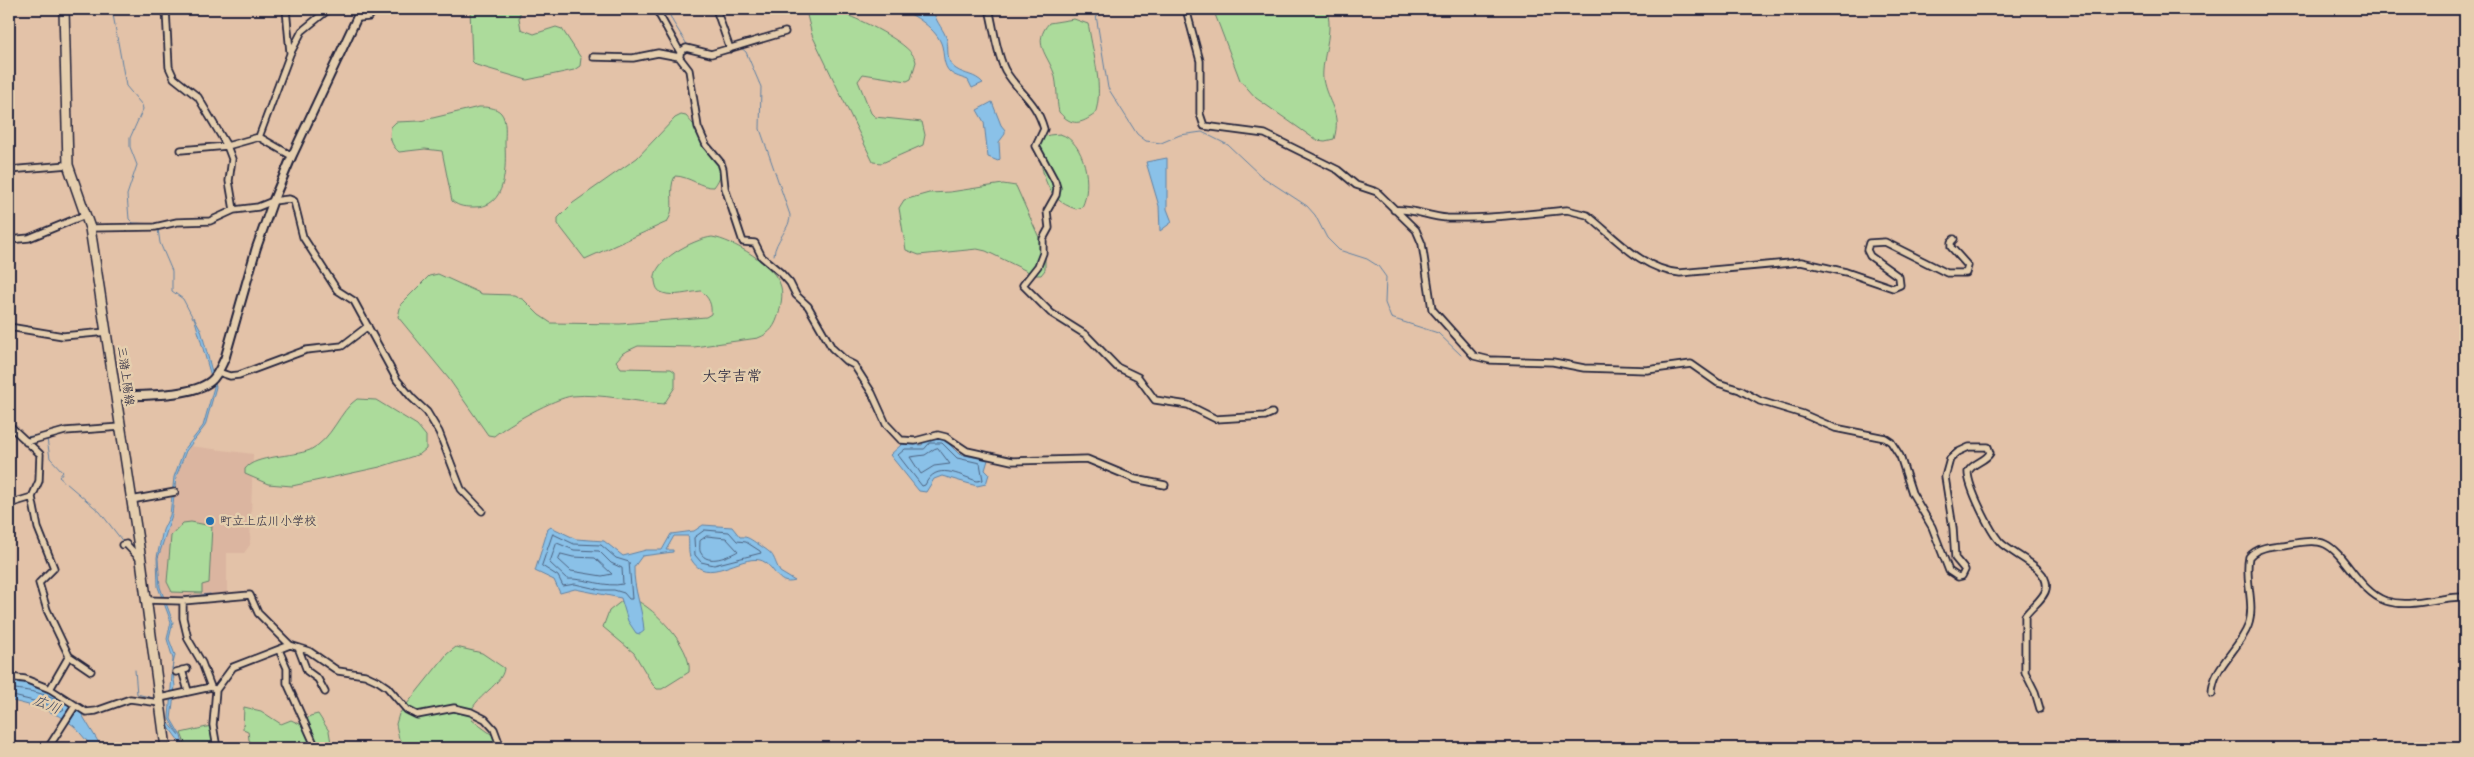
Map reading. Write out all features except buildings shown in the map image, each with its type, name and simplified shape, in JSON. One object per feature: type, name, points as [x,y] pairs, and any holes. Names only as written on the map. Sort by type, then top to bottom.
[{"type":"main road","name":"三潴上陽線","points":[[64,9],[68,165],[90,228],[141,560],[166,748]]},
{"type":"street","points":[[166,9],[169,68],[174,78],[198,98],[227,146],[232,159],[230,182],[234,210]]},
{"type":"street","points":[[286,9],[290,54]]},
{"type":"street","points":[[259,137],[290,54],[302,31],[329,9]]},
{"type":"street","points":[[116,396],[177,392],[195,388],[210,382],[218,372],[227,350],[256,248],[273,202],[292,156],[361,9]]},
{"type":"street","points":[[358,18],[369,16],[375,9]]},
{"type":"street","points":[[656,9],[689,70],[698,127],[706,145],[721,163],[724,170],[725,188],[743,242],[756,243],[762,257],[790,283],[796,295],[808,306],[832,348],[846,361],[854,365],[872,393],[886,424],[901,440],[915,441],[938,436],[946,437],[967,451],[1012,461],[1087,459],[1135,479],[1165,485]]},
{"type":"street","points":[[716,9],[730,49]]},
{"type":"street","points":[[990,9],[1000,60],[1006,72],[1034,104],[1040,115],[1044,128],[1036,146],[1057,188],[1056,195],[1047,212],[1049,228],[1043,239],[1041,259],[1030,279],[1023,285],[1051,313],[1086,335],[1117,367],[1138,377],[1155,400],[1188,405],[1216,419],[1265,416],[1272,413]]},
{"type":"street","points":[[1186,9],[1200,61],[1200,114],[1204,126],[1225,131],[1256,131],[1280,139],[1338,170],[1356,185],[1377,192],[1419,236],[1432,308],[1474,356],[1490,360],[1537,360],[1584,368],[1647,370],[1691,364],[1718,383],[1740,390],[1760,402],[1803,414],[1835,428],[1885,438],[1895,447],[1900,456],[1912,492],[1932,527],[1949,571],[1958,577],[1962,576],[1965,570],[1956,558],[1954,528],[1946,486],[1947,466],[1954,455],[1964,449],[1988,447],[1989,456],[1976,463],[1968,472],[1970,486],[1999,541],[2040,571],[2046,584],[2043,596],[2025,616],[2025,672],[2036,692],[2040,709]]},
{"type":"street","points":[[593,57],[633,58],[658,53],[680,54],[686,48],[711,54],[785,32]]},
{"type":"street","points":[[181,150],[227,146],[259,137],[292,156]]},
{"type":"street","points":[[9,170],[68,165]]},
{"type":"street","points":[[90,228],[155,227],[177,222],[210,220],[234,210],[258,208],[273,202],[289,199],[294,201],[303,237],[338,290],[354,301],[397,380],[412,398],[428,412],[439,432],[461,489],[482,511]]},
{"type":"street","points":[[1394,210],[1413,211],[1433,217],[1470,218],[1567,210],[1587,215],[1650,265],[1666,272],[1801,262],[1846,272],[1892,288],[1900,285],[1899,277],[1870,256],[1867,250],[1869,243],[1885,242],[1947,273],[1966,273],[1968,266],[1951,247],[1951,242],[1954,239]]},
{"type":"street","points":[[9,240],[29,238],[85,215]]},
{"type":"street","points":[[218,372],[230,376],[240,375],[306,350],[342,346],[368,326]]},
{"type":"street","points":[[9,327],[63,336],[107,332]]},
{"type":"street","points":[[9,425],[40,454],[39,481],[32,497],[38,528],[54,568],[54,571],[40,583],[47,610],[69,656],[91,671]]},
{"type":"street","points":[[26,442],[65,431],[120,427]]},
{"type":"street","points":[[131,500],[175,492]]},
{"type":"street","points":[[9,504],[32,497]]},
{"type":"street","points":[[2212,694],[2215,676],[2241,641],[2249,624],[2251,612],[2247,564],[2249,557],[2258,550],[2313,542],[2327,545],[2370,592],[2384,600],[2396,603],[2427,602],[2445,597],[2465,598]]},
{"type":"street","points":[[124,545],[141,560]]},
{"type":"street","points":[[146,600],[183,601],[250,595],[258,613],[295,648],[306,671],[320,682],[325,692]]},
{"type":"street","points":[[183,601],[183,618],[188,639],[214,688],[213,725],[217,748]]},
{"type":"street","points":[[9,677],[25,679],[50,688],[86,712],[96,711],[130,699],[161,700],[188,691],[214,688],[233,667],[295,648],[314,655],[338,671],[365,675],[378,681],[387,687],[407,710],[417,715],[426,715],[437,710],[454,708],[485,718],[494,729],[501,748]]},
{"type":"street","points":[[280,652],[287,668],[287,683],[316,748]]},
{"type":"street","points":[[50,688],[69,656]]},
{"type":"street","points":[[182,670],[188,691]]},
{"type":"street","points":[[48,748],[67,722],[75,706]]},
{"type":"shaded area","name":"町立上広川小学校","points":[[190,446],[253,454],[250,545],[244,553],[227,553],[227,594],[188,598],[164,597],[160,587],[159,553],[172,515],[176,477]]},
{"type":"green space","points":[[470,9],[521,9],[519,18],[521,29],[534,34],[556,27],[562,29],[581,58],[580,66],[574,70],[527,80],[476,65],[472,61]]},
{"type":"green space","points":[[810,9],[840,13],[856,19],[888,35],[907,48],[913,55],[916,62],[911,79],[907,81],[863,74],[858,81],[871,113],[875,117],[922,122],[925,135],[923,145],[882,163],[873,162],[812,35],[806,11]]},
{"type":"green space","points":[[1213,9],[1326,9],[1329,26],[1323,79],[1335,114],[1336,130],[1334,139],[1316,140],[1256,98],[1240,80]]},
{"type":"green space","points":[[1074,19],[1088,24],[1098,83],[1095,114],[1081,122],[1072,122],[1059,112],[1054,73],[1041,43],[1044,30],[1049,23]]},
{"type":"green space","points":[[479,107],[494,108],[503,116],[505,127],[504,174],[499,194],[493,201],[485,206],[465,207],[452,201],[442,151],[425,149],[399,152],[392,144],[390,131],[396,122],[420,121]]},
{"type":"green space","points":[[681,115],[686,116],[718,158],[721,173],[714,187],[675,176],[672,187],[670,217],[667,222],[585,259],[558,224],[558,218],[573,203],[637,158],[675,118]]},
{"type":"green space","points":[[1060,134],[1069,138],[1076,145],[1084,165],[1087,188],[1082,207],[1076,209],[1065,205],[1051,192],[1044,175],[1037,145],[1038,141],[1043,137]]},
{"type":"green space","points":[[1003,184],[1016,186],[1045,251],[1045,270],[1041,275],[1035,275],[986,251],[977,249],[919,255],[906,250],[899,208],[904,200],[929,193],[950,192]]},
{"type":"green space","points":[[712,237],[741,248],[771,270],[781,287],[782,297],[779,313],[772,328],[758,338],[694,347],[638,346],[623,353],[616,361],[621,368],[671,369],[675,372],[675,387],[664,404],[584,395],[572,396],[555,401],[532,412],[494,436],[488,435],[449,379],[398,317],[401,304],[429,276],[438,274],[482,294],[514,295],[524,300],[539,315],[551,323],[620,324],[706,317],[711,314],[711,307],[708,299],[701,291],[667,294],[659,291],[655,281],[656,273],[660,266],[675,252],[695,242]]},
{"type":"green space","points":[[357,399],[376,400],[417,425],[426,436],[426,449],[420,454],[380,467],[292,486],[268,484],[245,474],[245,469],[257,461],[303,452],[318,445],[325,439],[345,410]]},
{"type":"green space","points":[[191,522],[212,526],[209,583],[202,585],[202,593],[172,592],[167,582],[171,536],[183,523]]},
{"type":"green space","points":[[627,597],[636,600],[658,616],[677,639],[684,651],[689,672],[662,689],[657,689],[653,685],[634,653],[603,627],[609,611]]},
{"type":"green space","points":[[456,647],[482,653],[504,668],[502,675],[478,700],[471,713],[472,720],[510,748],[410,748],[399,739],[396,724],[399,714],[447,654]]},
{"type":"green space","points":[[244,707],[261,711],[281,724],[291,720],[302,725],[310,716],[318,714],[329,731],[331,743],[327,748],[257,748],[249,740],[248,731],[243,729]]},
{"type":"green space","points":[[211,726],[214,743],[186,746],[181,733]]},
{"type":"water","points":[[898,9],[933,9],[946,37],[952,66],[983,83],[972,88],[968,80],[950,72],[945,63],[940,40],[936,34],[911,14]]},
{"type":"water","points":[[992,102],[1001,125],[1005,130],[1005,134],[999,142],[1000,159],[998,161],[988,157],[984,122],[977,110]]},
{"type":"water","points":[[1167,158],[1167,209],[1172,222],[1160,231],[1159,206],[1146,162]]},
{"type":"water","points":[[194,317],[201,330],[216,387],[205,426],[186,451],[176,477],[172,515],[158,558],[160,587],[173,622],[169,639],[175,655],[173,666],[173,659],[167,639],[171,622],[158,587],[157,557],[163,530],[170,515],[174,477],[184,450],[203,426],[214,387]]},
{"type":"water","points":[[943,438],[959,454],[988,460],[985,470],[989,474],[986,484],[977,486],[942,476],[934,479],[926,492],[919,491],[890,455],[902,444],[922,445],[924,440]]},
{"type":"water","points":[[703,525],[732,527],[740,537],[749,539],[768,551],[780,572],[795,581],[784,581],[765,562],[760,560],[752,560],[714,570],[705,570],[697,567],[691,559],[688,536],[674,536],[666,550],[673,550],[673,552],[642,556],[634,567],[644,631],[640,634],[636,633],[628,621],[621,598],[575,589],[560,593],[554,580],[535,571],[548,529],[551,527],[576,539],[604,541],[623,556],[646,550],[662,550],[671,534],[694,531]]},
{"type":"water","points":[[152,607],[166,720],[179,735],[169,719],[172,670],[175,686],[171,719],[181,736],[184,748],[165,722]]},
{"type":"water","name":"広川","points":[[9,683],[26,683],[48,691],[81,713],[102,748],[93,748],[74,726],[63,718],[44,709],[9,700]]},
{"type":"waterway","points":[[112,9],[126,86],[142,105],[143,109],[130,138],[130,147],[137,165],[127,195],[129,219],[133,223],[157,224]]},
{"type":"waterway","points":[[667,9],[688,46]]},
{"type":"waterway","points":[[1095,9],[1108,88],[1137,134],[1146,141],[1161,143],[1180,135],[1202,132],[1228,145],[1261,176],[1307,206],[1315,215],[1327,238],[1339,250],[1367,259],[1378,266],[1386,277],[1385,303],[1391,318],[1438,333],[1461,355]]},
{"type":"waterway","points":[[740,47],[746,52],[761,87],[760,129],[790,215],[790,220],[777,244],[774,255]]},
{"type":"waterway","points":[[158,229],[160,243],[172,271],[172,291],[183,299],[193,318]]},
{"type":"waterway","points":[[9,411],[11,421],[23,434]]},
{"type":"waterway","points":[[26,437],[39,435]]},
{"type":"waterway","points":[[47,439],[50,458],[63,472],[59,477],[100,512],[124,543]]},
{"type":"waterway","points":[[125,547],[134,558]]},
{"type":"waterway","points":[[168,597],[177,598],[210,594]]},
{"type":"waterway","points":[[135,670],[137,694],[153,698],[154,700]]},
{"type":"waterway","points":[[185,747],[213,744]]},
{"type":"place","name":"町立上広川小学校","points":[[210,521]]},
{"type":"district","name":"大字吉常","points":[[732,376]]}]
